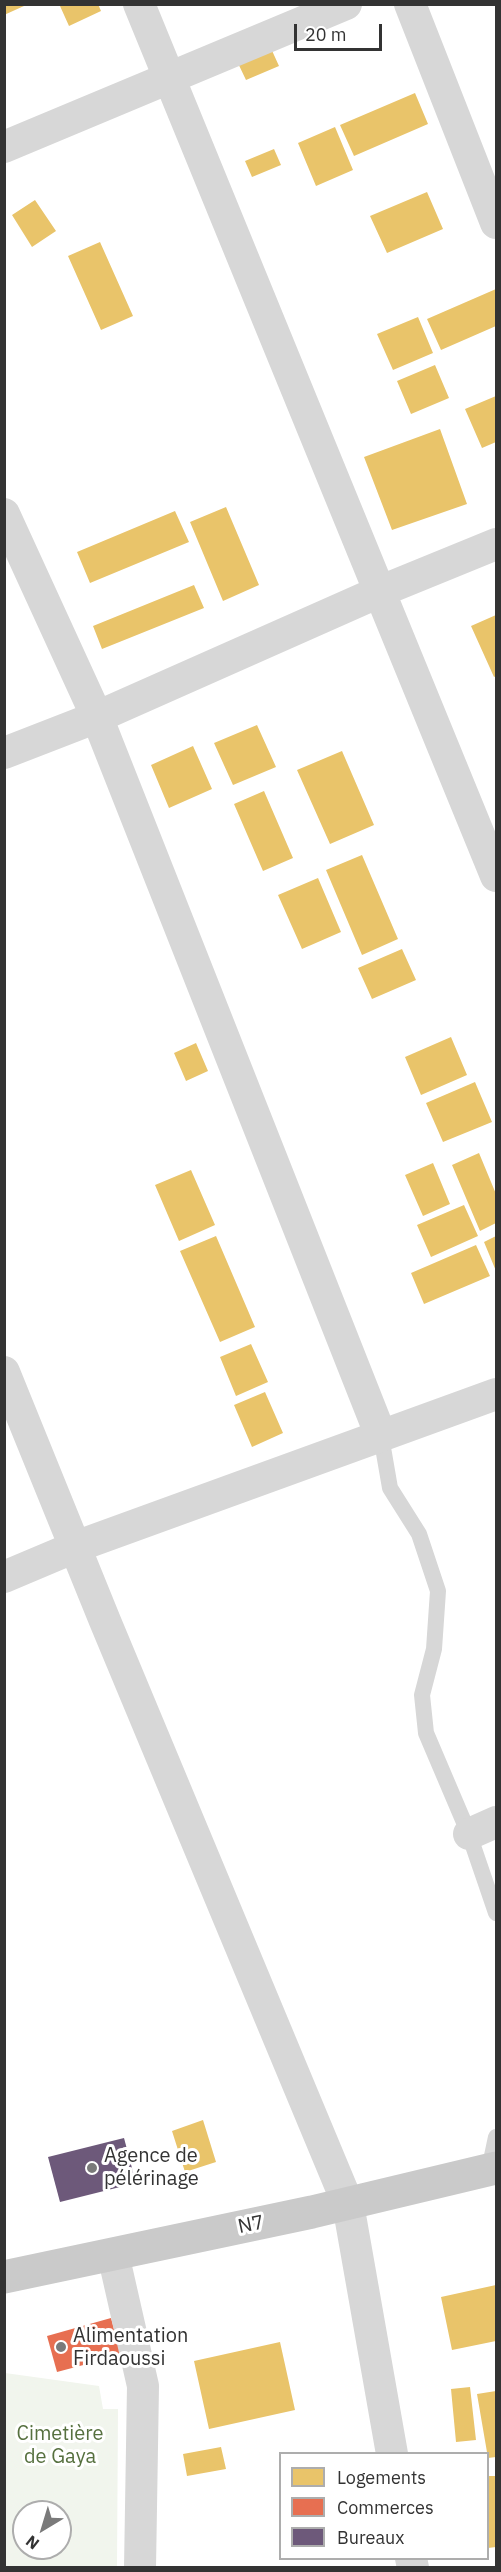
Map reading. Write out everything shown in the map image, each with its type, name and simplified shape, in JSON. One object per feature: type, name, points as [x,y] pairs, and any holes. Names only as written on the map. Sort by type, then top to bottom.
[{"type":"main road","name":"N7","points":[[4,2277],[348,2204],[493,2169]]},
{"type":"street","points":[[139,4],[496,876]]},
{"type":"street","points":[[4,147],[346,4]]},
{"type":"street","points":[[410,4],[496,223]]},
{"type":"street","points":[[4,514],[97,717],[381,1436]]},
{"type":"street","points":[[4,753],[97,717],[381,591],[496,543]]},
{"type":"street","points":[[4,1372],[348,2204],[392,2452]]},
{"type":"street","points":[[4,1577],[75,1547],[496,1394]]},
{"type":"street","points":[[113,2254],[143,2386],[140,2568]]},
{"type":"lane","points":[[381,1436],[390,1488],[420,1534],[438,1591],[434,1649],[422,1695],[426,1733],[483,1828],[496,1913]]},
{"type":"lane","points":[[493,2169],[496,2137]]},
{"type":"green space","name":"Cimetière de Gaya","points":[[5,2373],[99,2386],[103,2409],[118,2409],[117,2567],[5,2567]]},
{"type":"building: Logements","points":[[4,4],[24,4],[24,6],[4,15]]},
{"type":"building: Logements","points":[[98,4],[101,11],[69,26],[60,6]]},
{"type":"building: Logements","points":[[269,44],[279,66],[246,80],[236,59]]},
{"type":"building: Logements","points":[[415,93],[428,124],[354,156],[340,125]]},
{"type":"building: Logements","points":[[335,127],[353,170],[316,186],[298,143]]},
{"type":"building: Logements","points":[[274,149],[281,165],[252,177],[245,161]]},
{"type":"building: Logements","points":[[427,192],[443,229],[387,253],[370,216]]},
{"type":"building: Logements","points":[[35,200],[56,231],[32,247],[12,215]]},
{"type":"building: Logements","points":[[100,242],[133,316],[101,330],[68,256]]},
{"type":"building: Logements","points":[[496,289],[496,326],[441,350],[427,319]]},
{"type":"building: Logements","points":[[418,317],[433,353],[393,370],[377,334]]},
{"type":"building: Logements","points":[[435,365],[449,398],[411,414],[397,381]]},
{"type":"building: Logements","points":[[496,396],[496,442],[482,448],[465,409]]},
{"type":"building: Logements","points":[[440,429],[467,504],[392,530],[364,457]]},
{"type":"building: Logements","points":[[226,507],[259,585],[223,601],[190,522]]},
{"type":"building: Logements","points":[[175,511],[189,542],[90,583],[77,552]]},
{"type":"building: Logements","points":[[194,585],[204,608],[102,649],[93,626]]},
{"type":"building: Logements","points":[[496,615],[496,676],[494,677],[471,626]]},
{"type":"building: Logements","points":[[257,725],[276,767],[233,785],[214,743]]},
{"type":"building: Logements","points":[[193,746],[212,789],[169,808],[151,765]]},
{"type":"building: Logements","points":[[342,751],[374,825],[330,844],[297,770]]},
{"type":"building: Logements","points":[[264,791],[293,858],[263,871],[234,804]]},
{"type":"building: Logements","points":[[362,855],[398,939],[362,955],[326,870]]},
{"type":"building: Logements","points":[[318,878],[341,932],[302,949],[278,895]]},
{"type":"building: Logements","points":[[402,949],[416,980],[372,999],[358,968]]},
{"type":"building: Logements","points":[[451,1037],[467,1075],[421,1095],[405,1057]]},
{"type":"building: Logements","points":[[196,1043],[208,1071],[186,1081],[174,1053]]},
{"type":"building: Logements","points":[[475,1082],[492,1122],[443,1142],[426,1103]]},
{"type":"building: Logements","points":[[479,1153],[496,1194],[496,1223],[480,1231],[452,1165]]},
{"type":"building: Logements","points":[[433,1163],[450,1204],[423,1216],[405,1175]]},
{"type":"building: Logements","points":[[191,1170],[215,1225],[179,1241],[155,1185]]},
{"type":"building: Logements","points":[[464,1205],[478,1236],[431,1257],[417,1225]]},
{"type":"building: Logements","points":[[216,1236],[255,1327],[220,1342],[180,1251]]},
{"type":"building: Logements","points":[[496,1236],[496,1271],[484,1242]]},
{"type":"building: Logements","points":[[476,1245],[490,1276],[424,1304],[411,1273]]},
{"type":"building: Logements","points":[[251,1344],[268,1382],[236,1396],[220,1357]]},
{"type":"building: Logements","points":[[265,1392],[283,1433],[252,1447],[234,1405]]},
{"type":"building: Logements","points":[[203,2120],[216,2162],[185,2172],[172,2131]]},
{"type":"building: Logements","points":[[496,2285],[496,2341],[452,2350],[441,2297]]},
{"type":"building: Logements","points":[[280,2342],[295,2410],[209,2429],[194,2361]]},
{"type":"building: Logements","points":[[470,2387],[476,2440],[456,2442],[451,2389]]},
{"type":"building: Logements","points":[[496,2391],[496,2457],[489,2458],[489,2452],[487,2452],[477,2394]]},
{"type":"building: Logements","points":[[221,2447],[226,2469],[187,2476],[183,2454]]},
{"type":"building: Logements","points":[[489,2476],[496,2476],[496,2547],[489,2548]]},
{"type":"building: Commerces","points":[[111,2318],[121,2355],[57,2372],[47,2336]]},
{"type":"building: Bureaux","points":[[124,2138],[136,2183],[60,2202],[48,2157]]},
{"type":"place","name":"Agence de pélérinage","points":[[92,2168]]},
{"type":"place","name":"Alimentation Firdaoussi","points":[[61,2347]]}]
